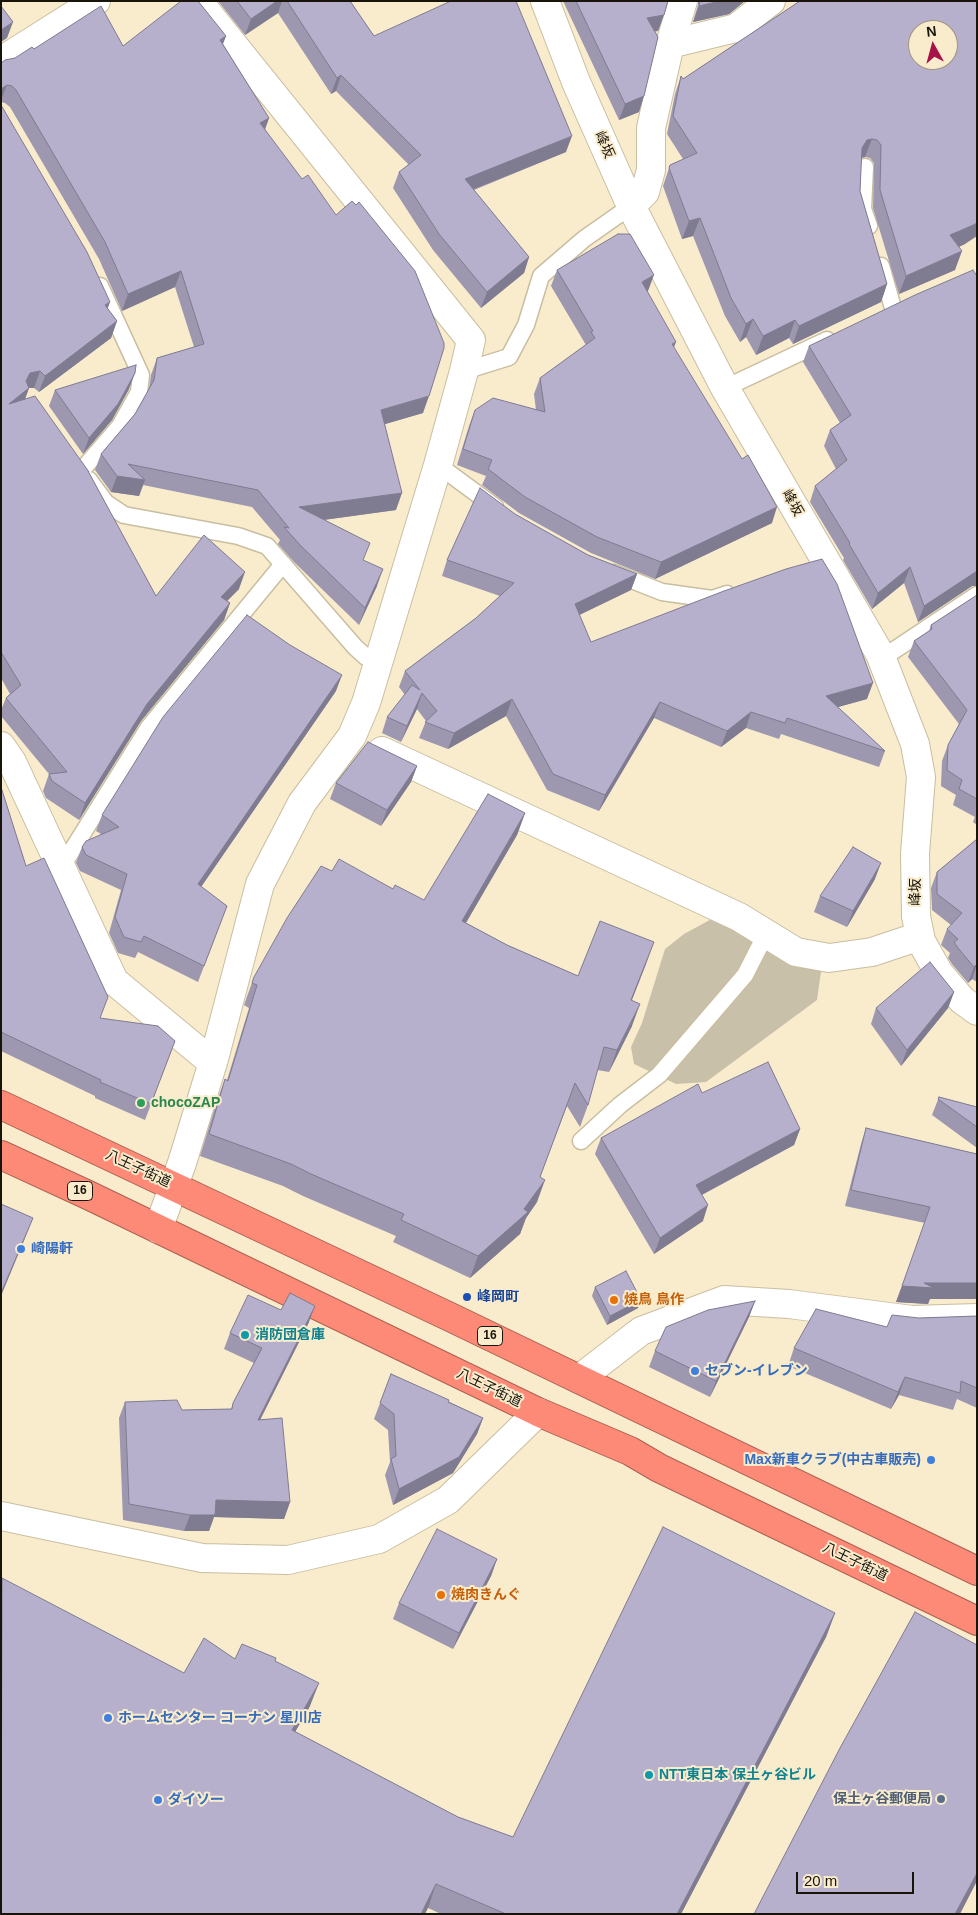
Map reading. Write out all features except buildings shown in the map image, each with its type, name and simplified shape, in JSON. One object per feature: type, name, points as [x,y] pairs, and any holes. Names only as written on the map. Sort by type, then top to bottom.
[{"type":"highway","name":"八王子街道","points":[[1,1105],[579,1379],[977,1571]]},
{"type":"highway","name":"八王子街道","points":[[1,1155],[538,1412],[630,1451],[658,1468],[977,1621]]},
{"type":"street","points":[[1,62],[96,1]]},
{"type":"street","points":[[158,1229],[182,1164],[213,1063],[260,884],[302,803],[352,736],[366,703],[438,465],[471,340],[198,1]]},
{"type":"street","name":"峰坂","points":[[545,1],[576,82],[631,206],[817,564],[881,659],[915,744],[921,777],[916,854],[916,916],[920,936],[939,973],[962,1000],[977,1011]]},
{"type":"street","points":[[631,206],[645,192],[651,170],[651,128],[670,44],[683,1]]},
{"type":"street","points":[[670,44],[736,28],[771,1]]},
{"type":"street","points":[[352,736],[436,777],[739,917],[796,952],[829,958],[872,952],[920,936]]},
{"type":"street","points":[[1,746],[12,762],[114,981],[213,1063]]},
{"type":"street","points":[[579,1379],[641,1331],[724,1300],[789,1304],[912,1320],[977,1318]]},
{"type":"street","points":[[1,1516],[202,1558],[288,1560],[379,1539],[448,1500],[538,1412]]},
{"type":"lane","points":[[865,166],[864,209],[876,249],[899,305],[876,317]]},
{"type":"lane","points":[[464,371],[509,358],[526,325],[541,276],[584,239],[631,206]]},
{"type":"lane","points":[[82,470],[120,426],[138,392],[141,374],[94,272]]},
{"type":"lane","points":[[726,388],[840,333]]},
{"type":"lane","points":[[72,455],[106,503],[124,515],[238,536],[267,546],[356,647],[366,657],[378,662]]},
{"type":"lane","points":[[438,465],[507,516]]},
{"type":"lane","points":[[61,868],[149,727],[283,564]]},
{"type":"lane","points":[[604,568],[662,592],[712,599],[740,590]]},
{"type":"lane","points":[[881,659],[977,596]]},
{"type":"lane","points":[[581,1141],[620,1105],[660,1075],[745,975],[766,934]]},
{"type":"shaded area","points":[[717,916],[822,965],[817,1000],[706,1082],[676,1084],[634,1064],[631,1047],[642,1023],[665,949],[684,934]]},
{"type":"place","name":"chocoZAP","points":[[141,1103]]},
{"type":"place","name":"崎陽軒","points":[[21,1249]]},
{"type":"place","name":"峰岡町","points":[[467,1297]]},
{"type":"place","name":"焼鳥 鳥作","points":[[614,1300]]},
{"type":"place","name":"消防団倉庫","points":[[245,1335]]},
{"type":"place","name":"セブン-イレブン","points":[[695,1371]]},
{"type":"place","name":"Max新車クラブ(中古車販売)","points":[[931,1460]]},
{"type":"place","name":"焼肉きんぐ","points":[[441,1595]]},
{"type":"place","name":"ホームセンター コーナン 星川店","points":[[108,1718]]},
{"type":"place","name":"NTT東日本 保土ヶ谷ビル","points":[[649,1775]]},
{"type":"place","name":"保土ヶ谷郵便局","points":[[941,1799]]},
{"type":"place","name":"ダイソー","points":[[158,1800]]}]
